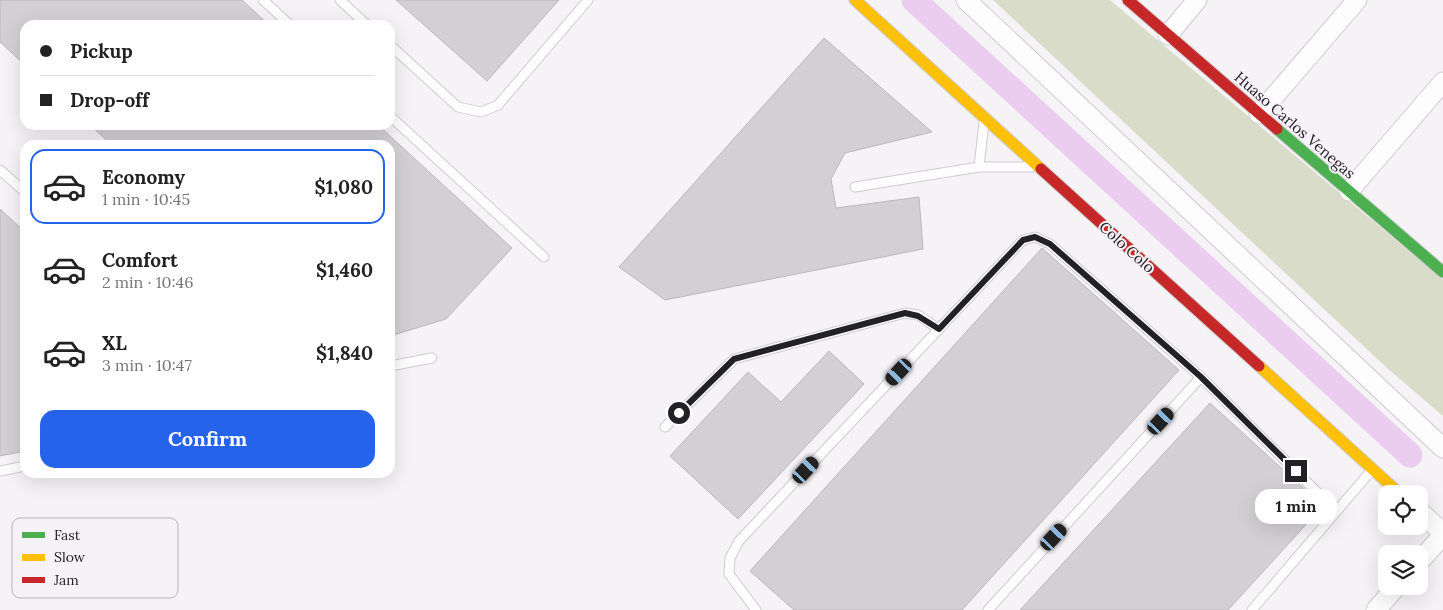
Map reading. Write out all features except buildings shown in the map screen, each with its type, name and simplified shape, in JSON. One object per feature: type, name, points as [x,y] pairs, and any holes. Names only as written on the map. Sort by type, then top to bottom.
[{"type":"street","name":"Colo Colo","points":[[855,0],[1390,485]]},
{"type":"street","points":[[966,0],[1443,448]]},
{"type":"street","name":"Huaso Carlos Venegas","points":[[1128,0],[1349,191],[1441,267]]},
{"type":"street","points":[[1168,35],[1197,0]]},
{"type":"street","points":[[1259,114],[1357,0]]},
{"type":"street","points":[[1349,191],[1443,82]]},
{"type":"street","points":[[1428,520],[1443,534],[1428,552]]},
{"type":"street","points":[[1376,610],[1389,595]]},
{"type":"lane","points":[[262,0],[284,20]]},
{"type":"lane","points":[[340,0],[362,20]]},
{"type":"lane","points":[[395,50],[458,107],[481,112],[498,105],[588,0]]},
{"type":"lane","points":[[979,167],[985,118]]},
{"type":"lane","points":[[395,121],[544,256]]},
{"type":"lane","points":[[855,187],[979,167],[1040,167]]},
{"type":"lane","points":[[0,170],[20,188]]},
{"type":"lane","points":[[756,610],[729,574],[730,558],[739,541],[1023,240],[1035,237],[1050,244],[1201,377],[1336,511]]},
{"type":"lane","points":[[665,427],[734,359],[905,313],[918,316],[939,329]]},
{"type":"lane","points":[[395,365],[432,358]]},
{"type":"lane","points":[[988,610],[1201,377]]},
{"type":"lane","points":[[0,470],[20,467]]},
{"type":"lane","points":[[1252,610],[1373,469]]},
{"type":"green space","points":[[993,0],[1110,0],[1443,280],[1443,416],[1387,368]]},
{"type":"waterway","points":[[914,0],[1410,455]]},
{"type":"traffic: fast","points":[[1277,129],[1443,272]]},
{"type":"traffic: slow","points":[[855,0],[1041,169]]},
{"type":"traffic: slow","points":[[1259,366],[1390,485]]},
{"type":"traffic: jam","points":[[1128,0],[1277,129]]},
{"type":"traffic: jam","points":[[1041,169],[1259,366]]},
{"type":"route","points":[[679,413],[734,359],[905,313],[918,316],[939,329],[1023,240],[1035,237],[1050,244],[1201,377],[1296,471]]}]
